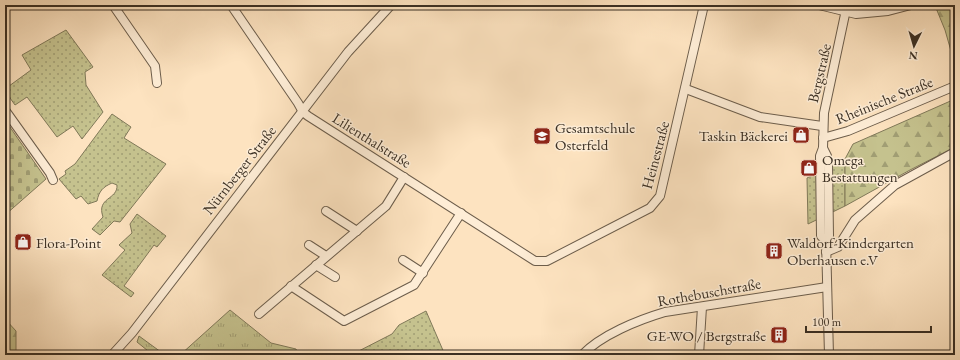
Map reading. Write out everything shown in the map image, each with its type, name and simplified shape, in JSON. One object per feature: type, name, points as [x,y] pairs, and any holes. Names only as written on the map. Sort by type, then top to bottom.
[{"type":"street","points":[[113,5],[155,66],[157,82]]},
{"type":"street","name":"Lilienthalstraße","points":[[230,5],[298,102],[303,112],[535,261]]},
{"type":"street","name":"Nürnberger Straße","points":[[112,355],[132,333],[348,52],[391,5]]},
{"type":"street","name":"Heinestraße","points":[[535,261],[547,261],[650,208],[657,201],[662,192],[704,5]]},
{"type":"street","points":[[818,5],[846,8],[856,14],[872,13],[911,5]]},
{"type":"street","name":"Bergstraße","points":[[829,355],[826,252],[826,241],[829,236],[828,164],[827,156],[823,148],[822,126],[846,8]]},
{"type":"street","name":"Rheinische Straße","points":[[823,138],[848,131],[955,86]]},
{"type":"street","points":[[686,89],[760,117],[822,126]]},
{"type":"street","points":[[5,110],[50,173],[53,180]]},
{"type":"street","points":[[826,252],[838,247],[855,220],[895,184],[955,152]]},
{"type":"street","points":[[258,314],[386,206],[404,177]]},
{"type":"street","points":[[326,211],[357,231]]},
{"type":"street","points":[[291,286],[344,321],[414,284],[423,273],[461,213]]},
{"type":"street","points":[[309,245],[326,256]]},
{"type":"street","points":[[403,260],[423,273]]},
{"type":"street","points":[[316,265],[334,277]]},
{"type":"street","name":"Rothebuschstraße","points":[[582,355],[601,340],[647,318],[683,309],[827,287]]},
{"type":"street","points":[[699,355],[702,307]]},
{"type":"green space","points":[[940,5],[955,5],[955,65],[945,30],[936,8]]},
{"type":"green space","points":[[66,30],[93,67],[85,72],[86,85],[103,112],[82,139],[73,126],[57,137],[27,97],[15,105],[5,91],[5,89],[31,70],[22,55]]},
{"type":"green space","points":[[955,99],[955,147],[845,206],[845,159],[853,144]]},
{"type":"green space","points":[[112,114],[131,127],[124,138],[166,164],[120,222],[114,221],[100,235],[92,229],[103,217],[102,206],[114,194],[117,185],[112,183],[106,186],[100,192],[97,201],[88,204],[81,196],[76,199],[59,179],[66,174],[65,171],[75,164]]},
{"type":"green space","points":[[5,120],[46,179],[5,215]]},
{"type":"green space","points":[[845,159],[845,206],[808,224],[807,178]]},
{"type":"green space","points":[[137,214],[166,236],[157,247],[154,245],[124,286],[134,293],[131,297],[102,275],[125,250],[119,245],[132,233],[130,224]]},
{"type":"green space","points":[[230,310],[271,343],[296,349],[299,355],[180,355]]},
{"type":"green space","points":[[426,311],[445,355],[351,355],[392,334],[399,325]]},
{"type":"green space","points":[[5,319],[16,331],[16,355],[5,355]]},
{"type":"green space","points":[[139,336],[165,355],[153,355],[137,342]]},
{"type":"place","name":"Taskin Bäckerei","points":[[801,135]]},
{"type":"place","name":"Gesamtschule Osterfeld","points":[[542,136]]},
{"type":"place","name":"Omega Bestattungen","points":[[809,168]]},
{"type":"place","name":"Flora-Point","points":[[23,242]]},
{"type":"place","name":"Waldorf-Kindergarten Oberhausen e.V","points":[[774,251]]},
{"type":"place","name":"GE-WO / Bergstraße","points":[[779,335]]}]
